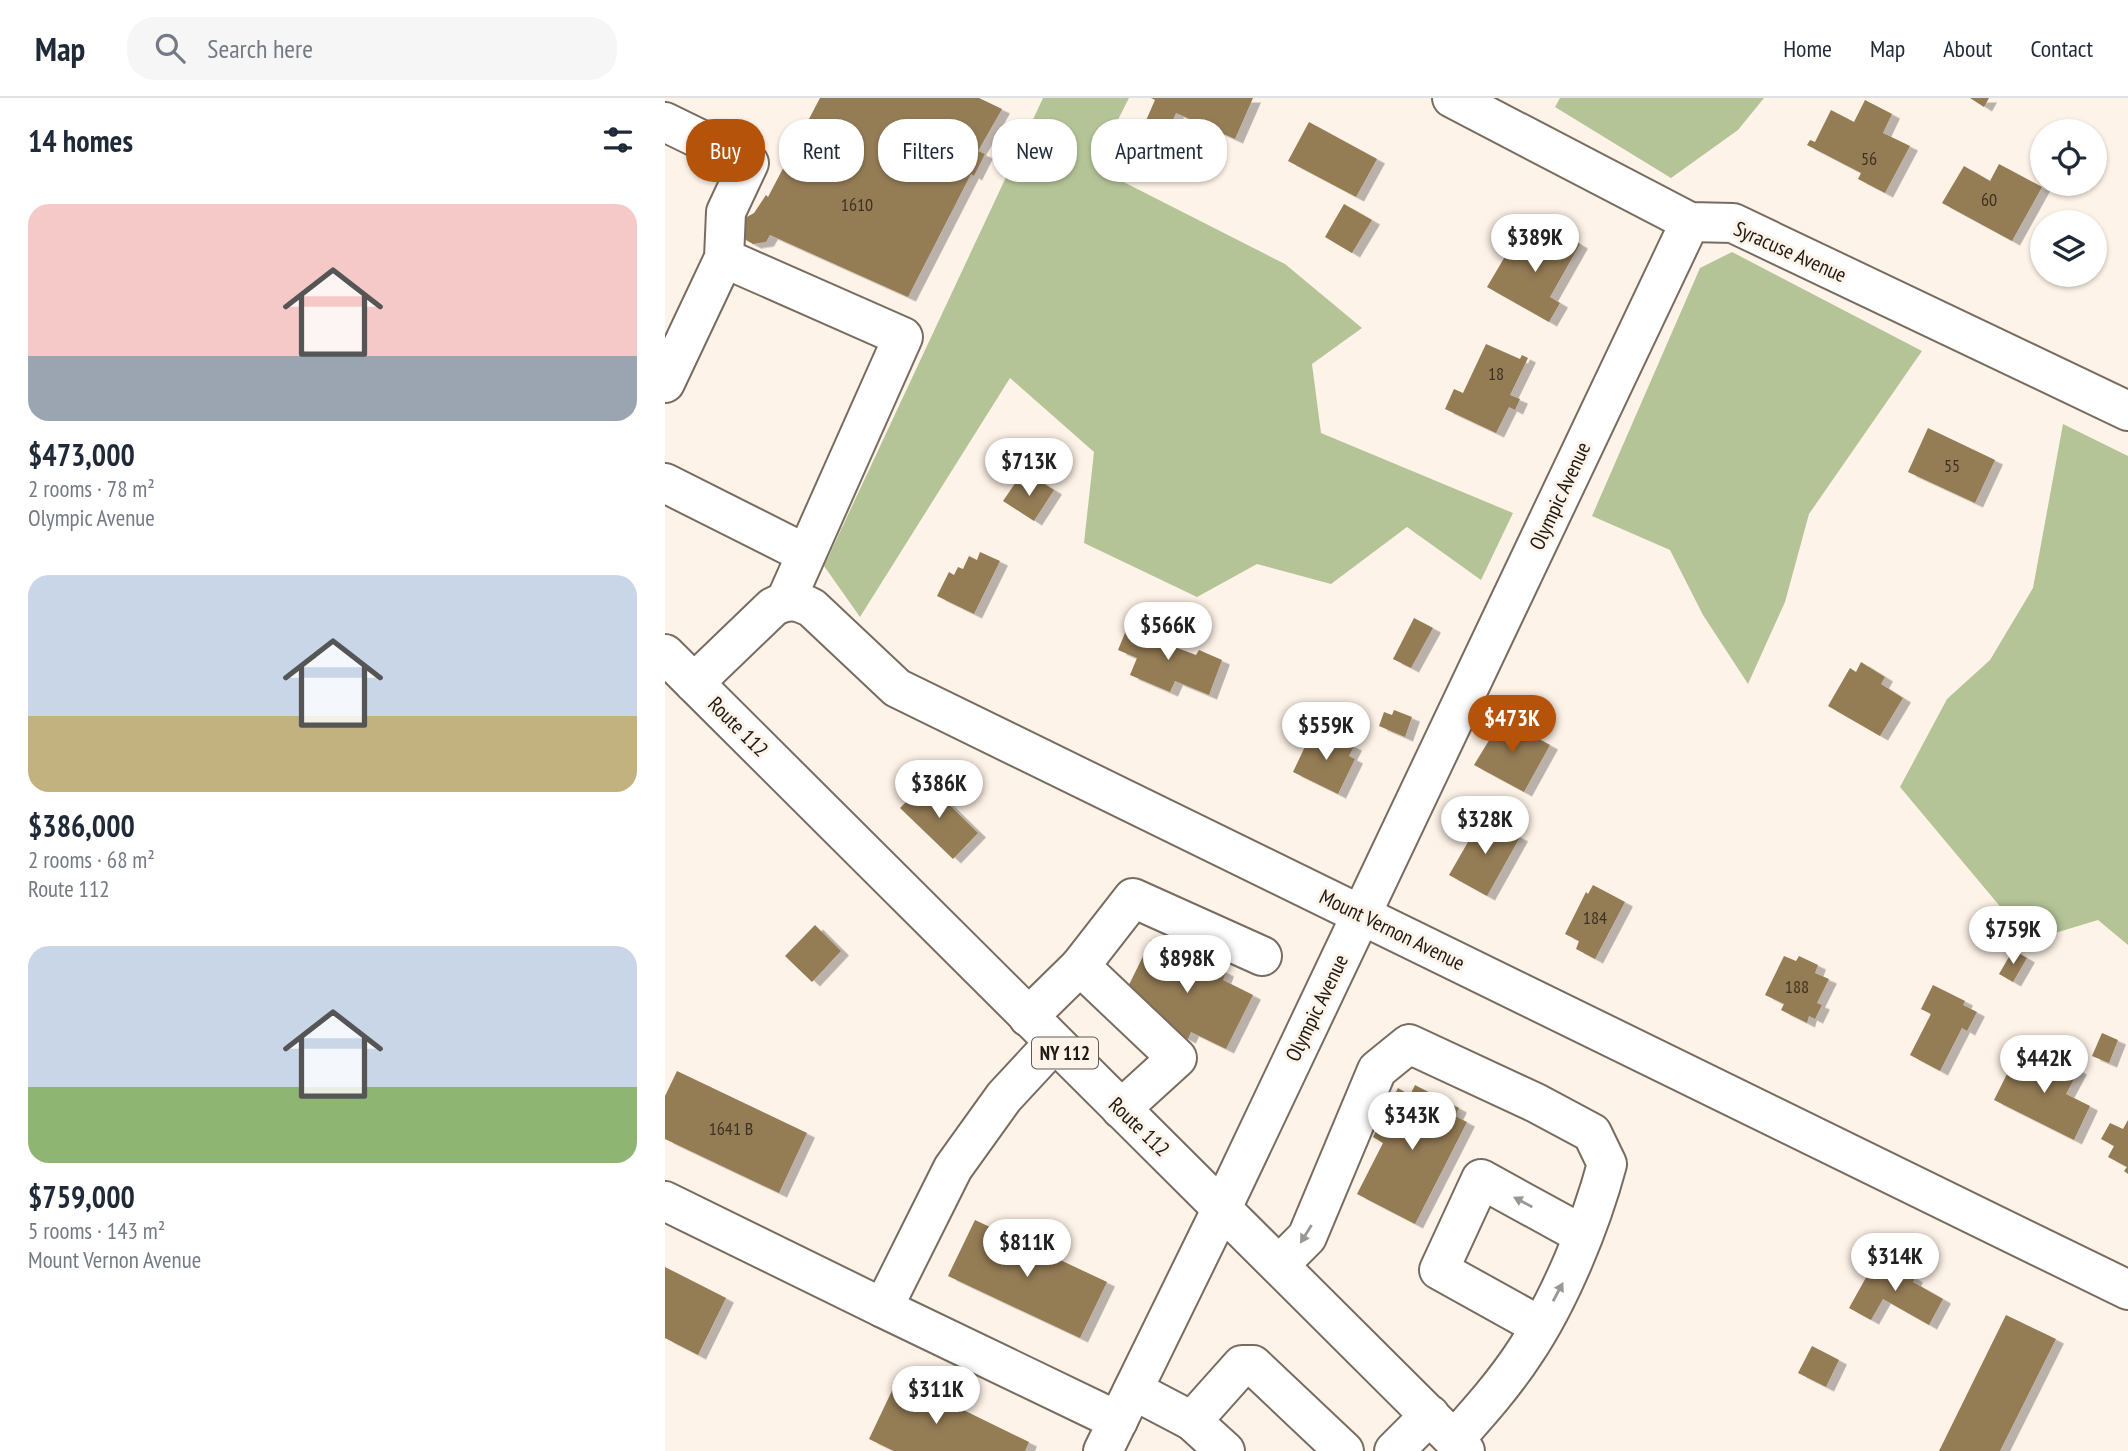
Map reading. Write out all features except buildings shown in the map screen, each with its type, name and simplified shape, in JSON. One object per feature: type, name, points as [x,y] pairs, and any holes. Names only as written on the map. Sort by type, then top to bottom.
[{"type":"street","name":"Syracuse Avenue","points":[[1453,98],[1690,222],[1733,223],[2128,411]]},
{"type":"street","points":[[665,122],[749,163],[726,212],[724,258],[665,383]]},
{"type":"street","name":"Olympic Avenue","points":[[1118,1421],[1362,915],[1690,222]]},
{"type":"street","points":[[694,683],[773,607],[786,600],[903,337],[724,258]]},
{"type":"street","points":[[665,483],[806,554]]},
{"type":"street","name":"Mount Vernon Avenue","points":[[786,600],[799,601],[812,608],[897,688],[2128,1290]]},
{"type":"street","name":"Route 112","points":[[665,654],[1450,1435]]},
{"type":"street","points":[[883,1308],[953,1168],[1003,1097],[1080,966],[1133,898],[1262,957]]},
{"type":"street","points":[[1080,966],[1177,1058],[1121,1109]]},
{"type":"street","points":[[1279,1265],[1307,1237],[1377,1070],[1409,1044],[1536,1103],[1592,1133],[1607,1164],[1565,1278],[1533,1339],[1450,1435],[1394,1451]]},
{"type":"street","points":[[1533,1339],[1439,1270],[1481,1179],[1583,1235]]},
{"type":"street","points":[[665,1201],[1118,1421],[1192,1420],[1225,1451]]},
{"type":"street","points":[[1192,1420],[1242,1365],[1253,1365],[1344,1451]]},
{"type":"green space","points":[[1043,98],[1129,98],[1118,119],[1091,119],[1091,182],[1124,182],[1285,264],[1362,328],[1312,364],[1321,433],[1513,513],[1481,580],[1407,527],[1331,584],[1257,564],[1197,597],[1084,543],[1094,452],[1010,378],[860,617],[824,566],[1004,182],[1077,182],[1077,119],[1033,119]]},
{"type":"green space","points":[[1560,98],[1764,98],[1738,130],[1671,178],[1555,107]]},
{"type":"green space","points":[[1732,252],[1922,351],[1809,514],[1785,602],[1748,684],[1703,615],[1670,550],[1592,516],[1700,268]]},
{"type":"green space","points":[[2063,424],[2128,456],[2128,945],[2098,920],[2029,941],[1900,787],[1947,699],[1990,660],[2033,588]]}]
